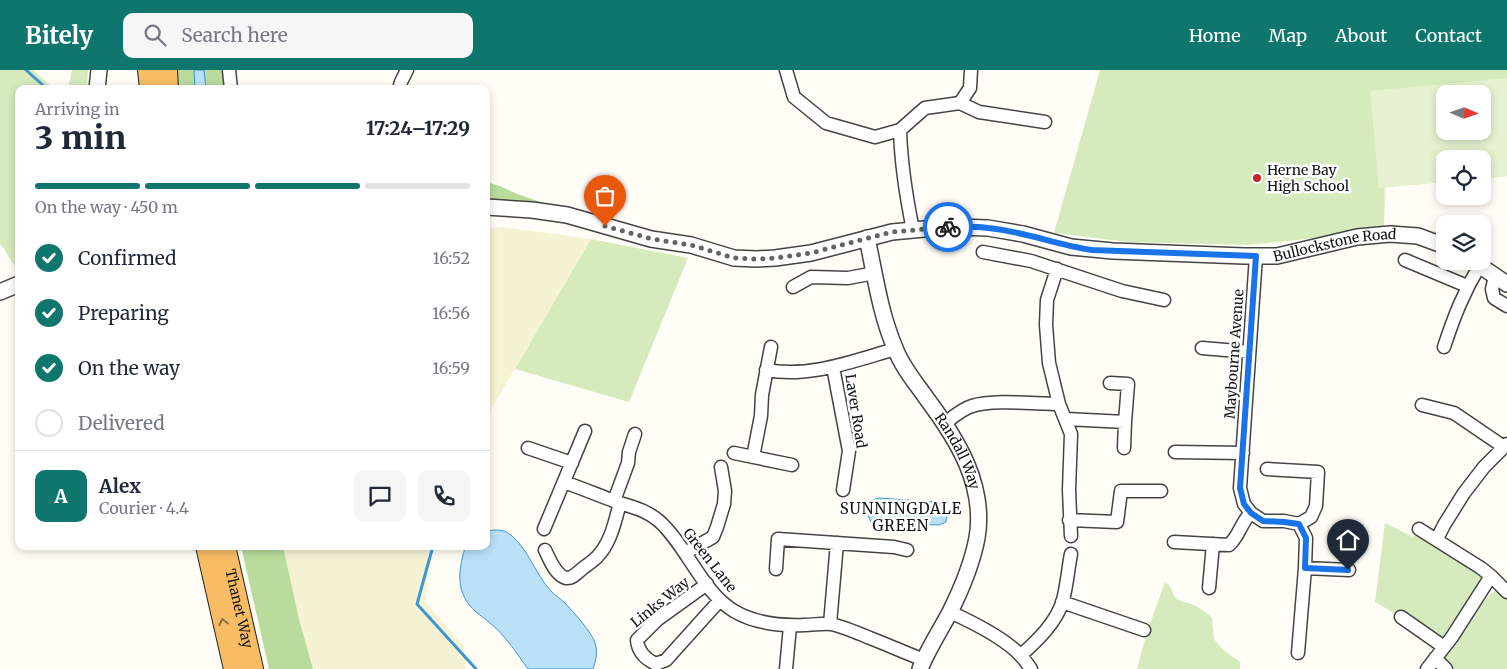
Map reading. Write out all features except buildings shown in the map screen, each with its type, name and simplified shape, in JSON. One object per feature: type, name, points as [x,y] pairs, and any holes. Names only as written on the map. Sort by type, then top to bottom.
[{"type":"highway","points":[[148,70],[150,85]]},
{"type":"highway","points":[[167,70],[168,85]]},
{"type":"highway","name":"Thanet Way","points":[[207,550],[234,669]]},
{"type":"highway","name":"Thanet Way","points":[[226,550],[253,669]]},
{"type":"street","points":[[97,85],[99,70]]},
{"type":"street","points":[[229,70],[230,85]]},
{"type":"street","points":[[786,70],[794,97],[826,124],[875,137],[900,130],[925,108],[960,103],[979,112],[1045,122]]},
{"type":"street","points":[[960,103],[970,88],[971,70]]},
{"type":"street","points":[[400,85],[404,71]]},
{"type":"street","points":[[900,130],[903,177],[913,230]]},
{"type":"street","name":"Bullockstone Road","points":[[490,207],[567,215],[652,239],[691,245],[734,258],[775,258],[811,253],[892,232],[935,228],[988,228],[1092,250],[1256,256],[1277,256],[1357,238],[1390,234],[1418,236],[1436,243]]},
{"type":"street","name":"Randall Way","points":[[867,238],[885,320],[895,349],[960,448],[970,471],[977,501],[977,535],[971,564],[950,612],[922,664]]},
{"type":"street","points":[[983,252],[1031,261],[1122,291],[1164,300]]},
{"type":"street","name":"Maybourne Avenue","points":[[1251,513],[1244,504],[1240,488],[1256,256]]},
{"type":"street","name":"Bullockstone Road","points":[[1405,260],[1467,286]]},
{"type":"street","points":[[1057,269],[1047,300],[1046,325],[1049,363],[1059,404],[1070,434],[1069,520],[1071,536]]},
{"type":"street","points":[[1444,347],[1455,313],[1473,270]]},
{"type":"street","points":[[1486,270],[1501,280],[1492,289],[1494,298],[1507,306]]},
{"type":"street","points":[[793,287],[811,277],[848,278],[875,273]]},
{"type":"street","points":[[0,292],[15,286]]},
{"type":"street","points":[[752,457],[761,416],[762,395],[771,347]]},
{"type":"street","points":[[1202,348],[1249,352]]},
{"type":"street","name":"Laver Road","points":[[766,370],[780,373],[797,373],[833,367],[895,349]]},
{"type":"street","name":"Laver Road","points":[[833,367],[849,451],[843,490]]},
{"type":"street","points":[[1110,383],[1128,384],[1124,448]]},
{"type":"street","points":[[945,424],[971,406],[1004,403],[1059,404]]},
{"type":"street","points":[[1422,405],[1454,413],[1506,445],[1484,467],[1469,487],[1436,539]]},
{"type":"street","points":[[1066,419],[1125,422]]},
{"type":"street","points":[[544,529],[585,431]]},
{"type":"street","points":[[544,550],[557,572],[563,577],[568,578],[597,557],[604,549],[612,531],[617,502],[635,434]]},
{"type":"street","points":[[528,448],[572,463]]},
{"type":"street","points":[[1175,452],[1243,454]]},
{"type":"street","points":[[734,453],[792,465]]},
{"type":"street","points":[[685,553],[712,537],[718,527],[725,491],[721,466]]},
{"type":"street","points":[[1174,542],[1229,545],[1237,538],[1246,517],[1251,513],[1263,521],[1299,524],[1312,517],[1316,506],[1318,472],[1267,469]]},
{"type":"street","name":"Green Lane","points":[[564,482],[617,502],[639,508],[652,515],[674,538],[720,600],[728,607],[750,619],[764,623],[790,626],[830,624],[852,630],[922,664]]},
{"type":"street","points":[[1069,520],[1118,522],[1121,490],[1161,491]]},
{"type":"street","points":[[1298,653],[1306,538],[1299,524]]},
{"type":"street","points":[[1419,529],[1491,576],[1507,592]]},
{"type":"street","points":[[776,569],[778,539],[894,546],[907,550]]},
{"type":"street","points":[[830,624],[837,543]]},
{"type":"street","points":[[1209,588],[1213,544]]},
{"type":"street","points":[[1021,655],[1055,617],[1062,602],[1071,554]]},
{"type":"street","points":[[1305,568],[1348,570]]},
{"type":"street","points":[[1427,669],[1452,637],[1491,576]]},
{"type":"street","name":"Links Way","points":[[707,584],[657,620],[637,640],[638,647],[647,660],[656,664],[666,660],[720,600]]},
{"type":"street","points":[[1062,602],[1144,630]]},
{"type":"street","points":[[950,612],[982,628],[1021,655],[1031,669]]},
{"type":"street","points":[[1401,617],[1444,646]]},
{"type":"street","points":[[786,669],[790,626]]},
{"type":"street","points":[[1435,658],[1446,669]]},
{"type":"shaded area","points":[[502,227],[591,239],[490,411],[490,228]]},
{"type":"shaded area","points":[[284,550],[429,550],[425,602],[464,646],[466,669],[313,669],[299,619]]},
{"type":"green space","points":[[0,70],[33,70],[50,85],[15,85],[15,265],[0,244]]},
{"type":"green space","points":[[72,70],[88,70],[87,85],[69,85]]},
{"type":"green space","points":[[176,70],[225,70],[226,85],[177,85]]},
{"type":"green space","name":"Herne Bay High School","points":[[1100,70],[1507,70],[1507,176],[1491,178],[1491,150],[1436,150],[1436,183],[1385,187],[1384,231],[1247,245],[1128,242],[1054,233]]},
{"type":"green space","points":[[1507,78],[1507,176],[1491,177],[1491,150],[1436,150],[1436,183],[1379,188],[1370,91]]},
{"type":"green space","points":[[490,183],[500,186],[549,205],[490,206]]},
{"type":"green space","points":[[591,239],[688,258],[629,402],[515,369]]},
{"type":"green space","points":[[1385,523],[1430,543],[1482,575],[1485,580],[1477,603],[1482,603],[1491,593],[1496,591],[1507,599],[1507,669],[1452,669],[1443,657],[1446,651],[1396,614],[1375,602]]},
{"type":"green space","points":[[242,550],[284,550],[299,619],[313,669],[269,669]]},
{"type":"green space","points":[[1165,582],[1170,586],[1174,596],[1197,607],[1212,618],[1214,639],[1223,650],[1240,662],[1240,669],[1137,669],[1147,632]]},
{"type":"water","points":[[194,70],[204,70],[206,85],[195,85]]},
{"type":"water","points":[[879,498],[934,502],[943,505],[947,513],[946,522],[939,525],[871,522],[865,509],[866,502]]},
{"type":"water","points":[[500,530],[507,532],[517,541],[545,584],[565,603],[586,628],[596,646],[593,669],[528,669],[502,634],[469,605],[461,590],[460,582],[465,550],[490,550],[490,531]]},
{"type":"waterway","points":[[26,70],[43,85]]},
{"type":"waterway","points":[[432,550],[417,604],[476,669]]},
{"type":"way so far","points":[[605,226],[652,239],[691,245],[734,258],[756,259],[811,253],[892,232],[948,227]]},
{"type":"place","name":"Herne Bay High School","points":[[1257,178]]},
{"type":"district","name":"SUNNINGDALE GREEN","points":[[901,518]]},
{"type":"route","points":[[948,227],[988,228],[1092,250],[1256,256],[1240,488],[1244,504],[1251,513],[1263,521],[1299,524],[1306,538],[1305,568],[1348,570]]}]
